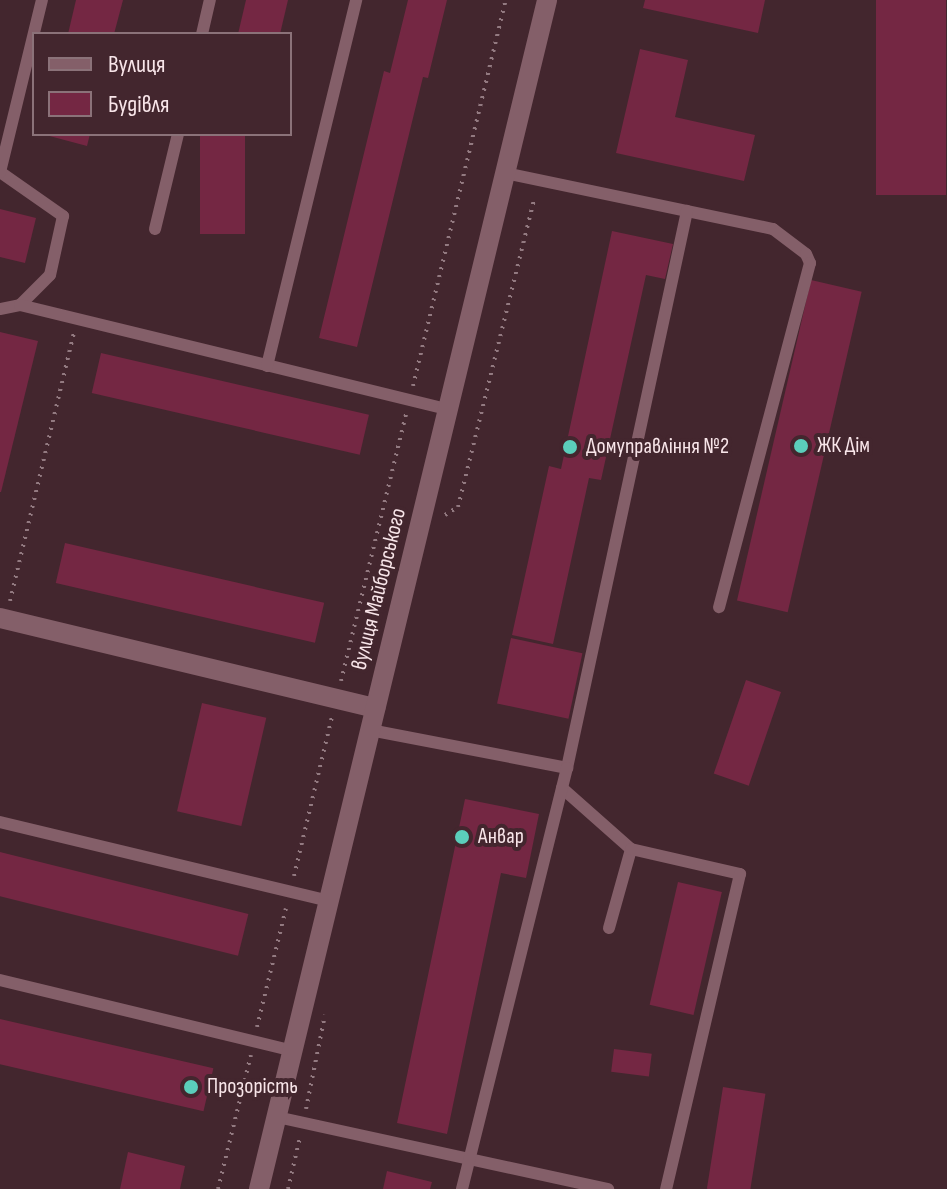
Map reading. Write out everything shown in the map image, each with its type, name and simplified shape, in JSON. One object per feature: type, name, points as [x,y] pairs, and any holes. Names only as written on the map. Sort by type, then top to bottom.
[{"type":"street","name":"вулиця Майборського","points":[[259,1189],[547,0]]},
{"type":"street","points":[[3,618],[375,708]]},
{"type":"lane","points":[[34,32],[42,0]]},
{"type":"lane","points":[[202,32],[210,0]]},
{"type":"lane","points":[[267,366],[356,0]]},
{"type":"lane","points":[[20,305],[50,275],[63,216],[0,172],[32,41]]},
{"type":"lane","points":[[155,229],[178,136]]},
{"type":"lane","points":[[505,173],[773,229],[810,263],[719,607]]},
{"type":"lane","points":[[462,1189],[567,768],[687,211]]},
{"type":"lane","points":[[0,309],[20,305],[448,409]]},
{"type":"lane","points":[[370,730],[567,768]]},
{"type":"lane","points":[[562,788],[631,849],[740,874],[666,1189]]},
{"type":"lane","points":[[0,822],[329,901]]},
{"type":"lane","points":[[609,928],[631,849]]},
{"type":"lane","points":[[0,980],[293,1051]]},
{"type":"lane","points":[[277,1117],[608,1189]]},
{"type":"path","points":[[218,1189],[506,0]]},
{"type":"path","points":[[440,517],[458,507],[539,180]]},
{"type":"path","points":[[3,618],[78,320]]},
{"type":"path","points":[[288,1189],[328,1003]]},
{"type":"building","points":[[76,0],[123,0],[115,32],[68,32]]},
{"type":"building","points":[[246,0],[288,0],[280,32],[238,32]]},
{"type":"building","points":[[408,0],[447,0],[428,78],[423,77],[357,347],[319,338],[384,71],[390,73]]},
{"type":"building","points":[[645,0],[765,0],[758,33],[643,8]]},
{"type":"building","points":[[876,0],[946,0],[946,195],[876,195]]},
{"type":"building","points":[[640,49],[688,60],[675,117],[755,135],[744,181],[616,153]]},
{"type":"building","points":[[50,136],[90,136],[87,146]]},
{"type":"building","points":[[200,136],[245,136],[245,234],[200,234]]},
{"type":"building","points":[[0,209],[36,218],[25,263],[0,257]]},
{"type":"building","points":[[612,231],[673,244],[665,279],[646,275],[601,480],[589,478],[553,644],[512,635],[549,466],[561,469]]},
{"type":"building","name":"ЖК Дім","points":[[811,280],[862,292],[788,612],[737,601]]},
{"type":"building","points":[[0,332],[38,341],[1,492],[0,492]]},
{"type":"building","points":[[101,353],[369,415],[360,455],[92,393]]},
{"type":"building","points":[[65,543],[324,603],[315,643],[56,583]]},
{"type":"building","points":[[511,638],[582,653],[568,719],[497,704]]},
{"type":"building","points":[[746,680],[781,692],[749,786],[714,774]]},
{"type":"building","points":[[202,703],[266,718],[241,826],[177,811]]},
{"type":"building","points":[[465,799],[539,814],[526,878],[501,873],[447,1134],[397,1123]]},
{"type":"building","points":[[0,852],[248,914],[238,956],[0,896]]},
{"type":"building","points":[[678,882],[722,892],[694,1015],[650,1005]]},
{"type":"building","points":[[0,1019],[213,1068],[203,1111],[0,1064]]},
{"type":"building","points":[[614,1049],[652,1054],[649,1076],[611,1072]]},
{"type":"building","points":[[723,1087],[765,1094],[750,1189],[707,1189]]},
{"type":"building","points":[[128,1152],[185,1166],[180,1189],[120,1189]]},
{"type":"building","points":[[387,1171],[432,1182],[430,1189],[383,1189]]},
{"type":"place","name":"ЖК Дім","points":[[801,446]]},
{"type":"place","name":"Домуправління №2","points":[[570,447]]},
{"type":"place","name":"Анвар","points":[[462,837]]},
{"type":"place","name":"Прозорість","points":[[191,1087]]}]
